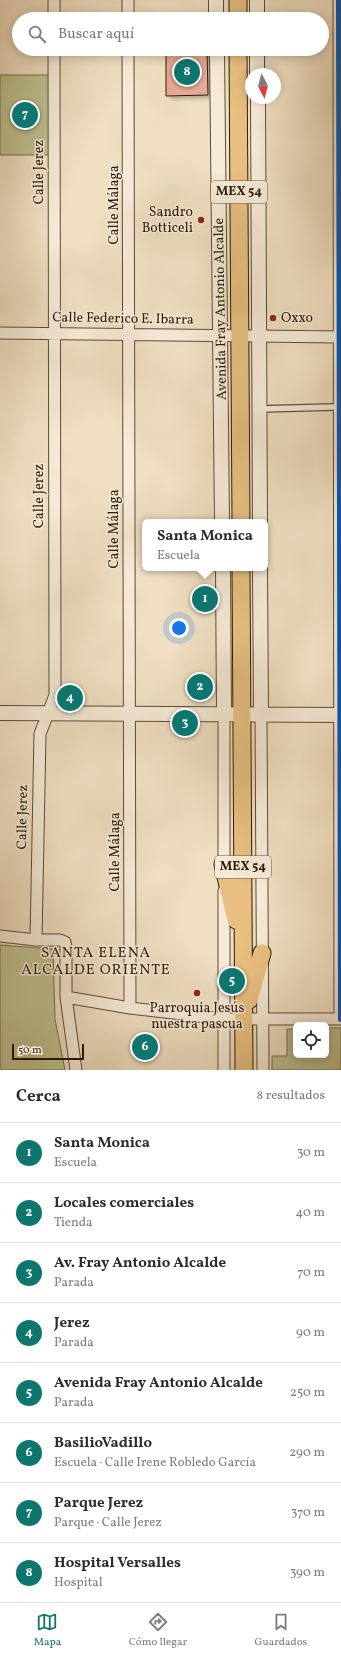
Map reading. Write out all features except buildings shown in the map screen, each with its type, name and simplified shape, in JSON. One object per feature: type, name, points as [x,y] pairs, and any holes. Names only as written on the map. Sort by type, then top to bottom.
[{"type":"main road","points":[[238,0],[238,12]]},
{"type":"main road","name":"Avenida Fray Antonio Alcalde","points":[[238,56],[241,519]]},
{"type":"main road","name":"MEX 54","points":[[241,571],[244,1070]]},
{"type":"main road","points":[[224,864],[243,955]]},
{"type":"main road","points":[[244,1020],[262,953]]},
{"type":"street","points":[[54,0],[54,12]]},
{"type":"street","points":[[128,0],[128,12]]},
{"type":"street","points":[[216,0],[216,12]]},
{"type":"street","points":[[257,0],[257,12]]},
{"type":"street","points":[[66,998],[130,1008],[225,1019],[341,1019],[341,337],[339,0]]},
{"type":"street","name":"Calle Jerez","points":[[36,940],[40,734],[55,695],[53,334],[54,56]]},
{"type":"street","name":"Calle Málaga","points":[[128,56],[130,1008]]},
{"type":"street","name":"Avenida Fray Antonio Alcalde","points":[[217,56],[222,519]]},
{"type":"street","points":[[257,56],[258,68]]},
{"type":"street","points":[[258,104],[260,519]]},
{"type":"street","name":"Calle Federico E. Ibarra","points":[[0,333],[341,337]]},
{"type":"street","points":[[223,571],[224,1070]]},
{"type":"street","points":[[260,571],[263,1070]]},
{"type":"street","points":[[0,713],[341,715]]},
{"type":"street","points":[[0,936],[36,940],[60,940],[65,942],[66,998],[76,1070]]},
{"type":"lane","points":[[260,409],[334,407]]},
{"type":"green space","points":[[0,75],[50,75],[50,155],[0,155]]},
{"type":"green space","points":[[0,945],[53,949],[55,1019],[65,1070],[0,1070]]},
{"type":"green space","points":[[329,1028],[341,1028],[341,1070],[272,1070],[272,1056],[287,1056],[287,1029],[293,1029],[293,1058],[329,1058]]},
{"type":"cycle path","points":[[339,0],[341,1019]]},
{"type":"place","name":"Hospital Versalles","points":[[187,72]]},
{"type":"place","name":"Parque Jerez","points":[[25,115]]},
{"type":"place","name":"Sandro Botticeli","points":[[201,220]]},
{"type":"place","name":"Oxxo","points":[[273,318]]},
{"type":"place","name":"Santa Monica","points":[[205,599]]},
{"type":"place","name":"Locales comerciales","points":[[200,687]]},
{"type":"place","name":"Jerez","points":[[70,698]]},
{"type":"place","name":"Av. Fray Antonio Alcalde","points":[[185,723]]},
{"type":"place","name":"Avenida Fray Antonio Alcalde","points":[[232,981]]},
{"type":"place","name":"Parroquia Jesús nuestra pascua","points":[[197,993]]},
{"type":"place","name":"BasilioVadillo","points":[[145,1047]]},
{"type":"district","name":"SANTA ELENA ALCALDE ORIENTE","points":[[96,962]]}]
